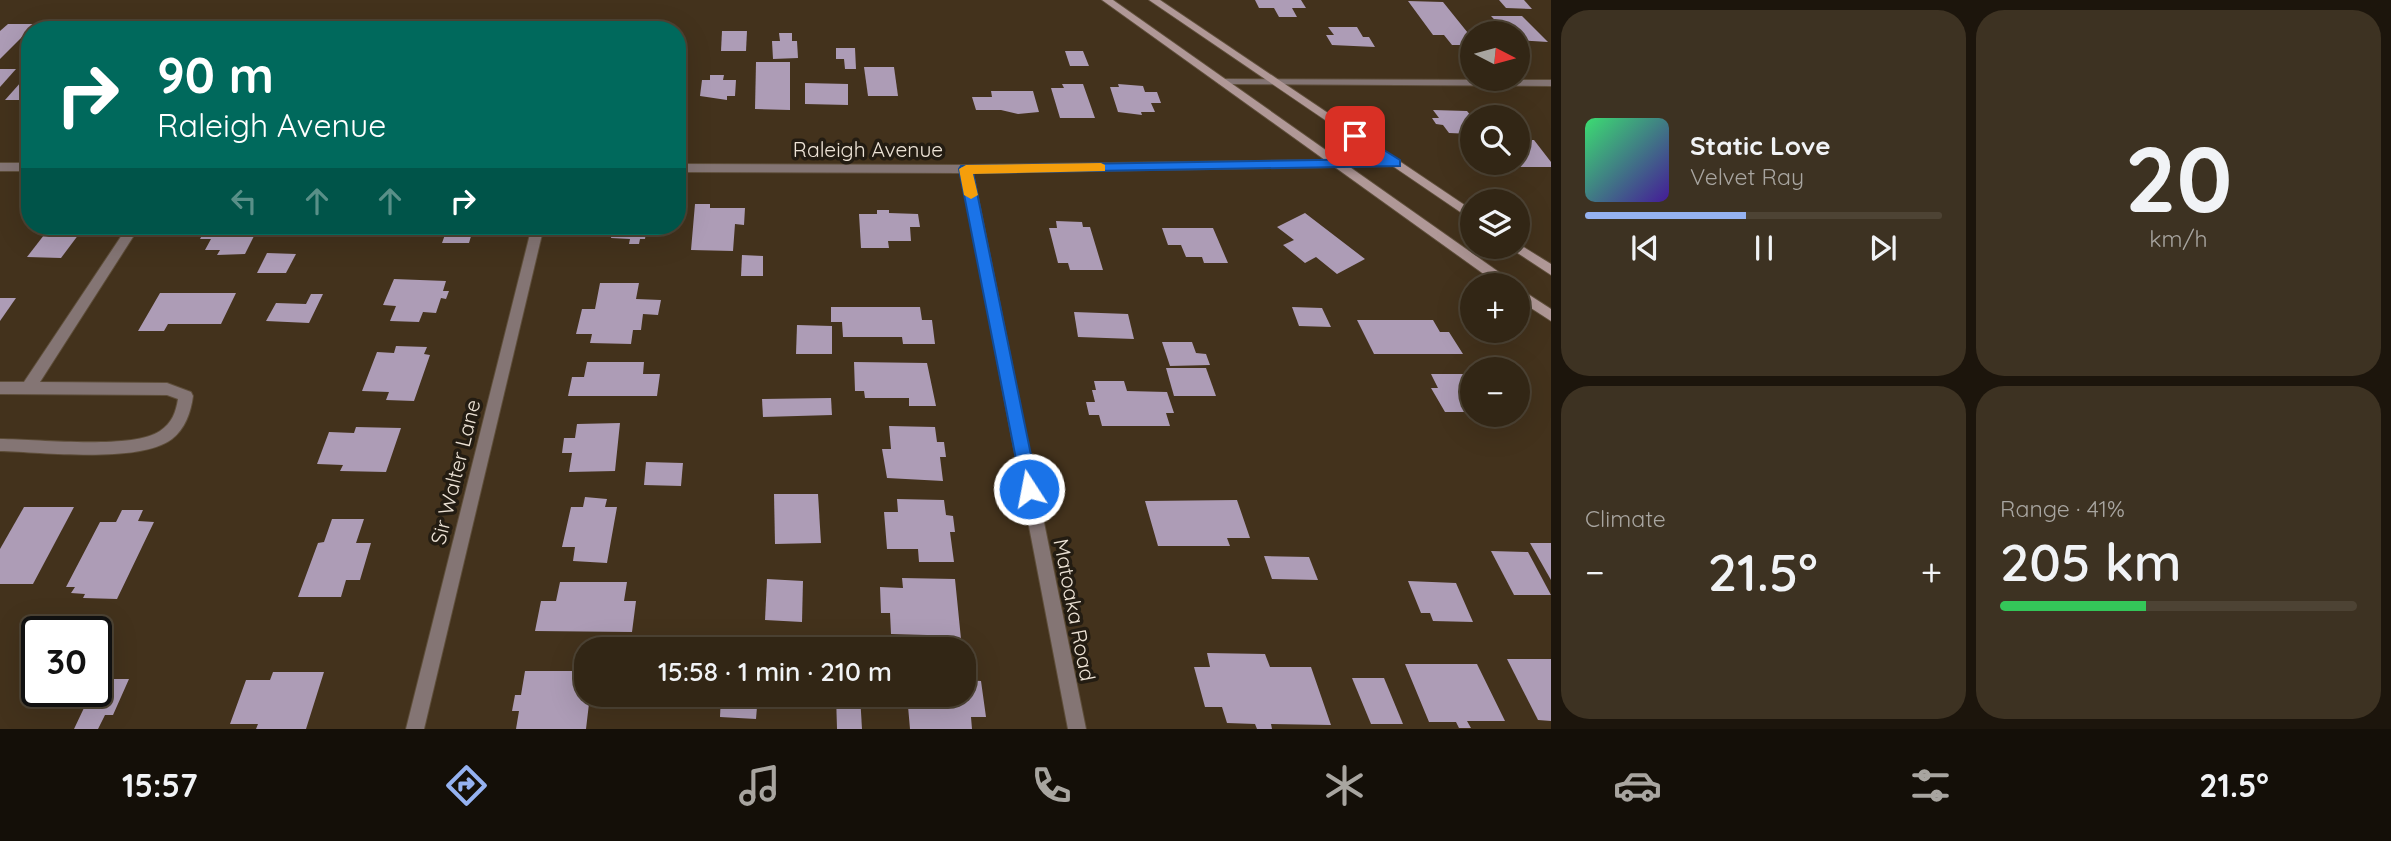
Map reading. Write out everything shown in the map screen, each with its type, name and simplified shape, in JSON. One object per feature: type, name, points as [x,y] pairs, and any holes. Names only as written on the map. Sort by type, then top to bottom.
[{"type":"main road","points":[[1107,0],[1491,273]]},
{"type":"main road","points":[[1154,0],[1460,208]]},
{"type":"main road","points":[[1530,256],[1551,270]]},
{"type":"main road","points":[[1530,301],[1551,316]]},
{"type":"street","points":[[1223,82],[1551,83]]},
{"type":"street","name":"Raleigh Avenue","points":[[686,168],[966,169],[1395,163]]},
{"type":"street","points":[[0,167],[21,167]]},
{"type":"street","name":"Matoaka Road","points":[[966,169],[1076,729]]},
{"type":"street","points":[[29,387],[128,235]]},
{"type":"street","name":"Sir Walter Lane","points":[[415,729],[536,235]]},
{"type":"street","points":[[0,388],[167,389],[186,396],[184,417],[163,437],[138,446],[0,445]]},
{"type":"building","points":[[1255,0],[1301,0],[1306,8],[1292,8],[1297,17],[1279,17],[1274,8],[1259,8]]},
{"type":"building","points":[[1499,0],[1524,0],[1532,9],[1506,8]]},
{"type":"building","points":[[1408,1],[1443,2],[1460,23],[1460,45],[1452,45],[1444,35],[1433,35]]},
{"type":"building","points":[[1491,16],[1522,16],[1527,21],[1496,21]]},
{"type":"building","points":[[8,24],[21,24],[21,38],[0,59],[0,31]]},
{"type":"building","points":[[1530,24],[1548,42],[1530,41]]},
{"type":"building","points":[[1328,27],[1357,27],[1363,37],[1369,37],[1375,47],[1332,45],[1326,35],[1334,35]]},
{"type":"building","points":[[722,31],[747,31],[746,51],[721,51]]},
{"type":"building","points":[[779,33],[792,33],[792,41],[797,41],[798,58],[773,59],[772,41],[780,41]]},
{"type":"building","points":[[836,48],[855,48],[856,69],[845,69],[844,59],[836,59]]},
{"type":"building","points":[[1065,51],[1083,51],[1089,66],[1070,66]]},
{"type":"building","points":[[756,62],[790,62],[790,110],[755,109]]},
{"type":"building","points":[[864,67],[894,67],[898,96],[868,96]]},
{"type":"building","points":[[0,69],[16,69],[0,87]]},
{"type":"building","points":[[710,75],[724,75],[723,80],[736,80],[735,96],[727,96],[727,100],[700,96],[702,80],[710,80]]},
{"type":"building","points":[[21,82],[21,100],[5,100]]},
{"type":"building","points":[[805,83],[848,84],[848,105],[805,104]]},
{"type":"building","points":[[1062,84],[1083,84],[1095,118],[1060,118],[1051,88],[1064,88]]},
{"type":"building","points":[[1118,84],[1143,86],[1145,92],[1157,92],[1161,103],[1151,103],[1155,112],[1141,112],[1142,115],[1118,112],[1110,87],[1119,87]]},
{"type":"building","points":[[991,91],[1033,91],[1039,112],[1018,114],[1001,110],[976,110],[972,97],[992,97]]},
{"type":"building","points":[[1433,110],[1460,111],[1460,133],[1449,133],[1432,118],[1439,118]]},
{"type":"building","points":[[1530,140],[1534,140],[1551,162],[1551,167],[1530,167]]},
{"type":"building","points":[[695,204],[710,204],[710,208],[745,208],[744,225],[735,224],[733,251],[691,250]]},
{"type":"building","points":[[877,210],[918,214],[920,227],[910,227],[911,241],[888,241],[889,248],[861,248],[859,214],[877,214]]},
{"type":"building","points":[[1305,213],[1365,259],[1337,274],[1316,257],[1305,263],[1283,245],[1294,240],[1277,227]]},
{"type":"building","points":[[1056,221],[1082,222],[1083,227],[1090,227],[1103,270],[1070,270],[1068,263],[1058,263],[1049,228],[1057,228]]},
{"type":"building","points":[[1162,228],[1213,228],[1228,263],[1204,263],[1202,257],[1186,257],[1181,245],[1168,245]]},
{"type":"building","points":[[44,235],[78,235],[61,258],[27,257]]},
{"type":"building","points":[[202,235],[254,235],[245,254],[217,255],[220,250],[205,250],[211,239],[200,239]]},
{"type":"building","points":[[445,235],[471,235],[469,243],[442,243]]},
{"type":"building","points":[[612,235],[646,235],[645,239],[640,239],[639,244],[629,244],[630,239],[611,238]]},
{"type":"building","points":[[267,253],[296,254],[286,273],[257,273]]},
{"type":"building","points":[[742,255],[763,256],[763,276],[741,276]]},
{"type":"building","points":[[394,279],[446,281],[443,291],[449,291],[446,299],[441,298],[436,313],[423,312],[419,322],[390,321],[396,306],[383,305]]},
{"type":"building","points":[[600,283],[639,283],[636,299],[661,300],[658,315],[643,314],[641,330],[633,330],[631,344],[590,343],[592,334],[576,334],[582,309],[595,309]]},
{"type":"building","points":[[160,293],[236,293],[221,324],[168,324],[164,331],[138,331]]},
{"type":"building","points":[[311,294],[323,294],[309,323],[266,321],[276,303],[306,304]]},
{"type":"building","points":[[0,298],[16,298],[0,321]]},
{"type":"building","points":[[831,307],[920,307],[922,320],[932,320],[935,344],[903,344],[902,337],[843,337],[842,322],[831,322]]},
{"type":"building","points":[[1292,307],[1322,308],[1331,327],[1299,326]]},
{"type":"building","points":[[1074,312],[1128,314],[1134,339],[1078,337]]},
{"type":"building","points":[[1357,320],[1433,320],[1440,332],[1449,332],[1463,354],[1374,354]]},
{"type":"building","points":[[797,325],[832,326],[832,354],[796,354]]},
{"type":"building","points":[[1162,342],[1192,342],[1196,353],[1206,354],[1210,365],[1170,366]]},
{"type":"building","points":[[396,346],[427,347],[424,354],[430,355],[414,401],[386,400],[389,392],[362,391],[377,352],[394,353]]},
{"type":"building","points":[[587,362],[644,362],[643,374],[660,374],[657,396],[568,396],[572,377],[584,377]]},
{"type":"building","points":[[854,362],[927,363],[936,406],[909,406],[909,398],[865,398],[864,391],[855,391]]},
{"type":"building","points":[[1166,368],[1206,368],[1216,396],[1174,396]]},
{"type":"building","points":[[1431,374],[1460,374],[1460,412],[1445,412],[1431,388],[1438,388]]},
{"type":"building","points":[[1094,381],[1124,381],[1127,391],[1167,392],[1174,413],[1166,413],[1170,426],[1102,426],[1099,415],[1089,415],[1086,402],[1095,402],[1092,390],[1096,390]]},
{"type":"building","points":[[831,398],[832,415],[763,417],[762,399]]},
{"type":"building","points":[[620,423],[615,471],[569,472],[572,453],[562,453],[564,438],[575,438],[577,424]]},
{"type":"building","points":[[889,426],[935,427],[937,442],[944,442],[946,457],[940,457],[943,481],[887,478],[882,449],[891,449]]},
{"type":"building","points":[[356,427],[401,428],[386,472],[340,471],[343,465],[317,464],[329,432],[354,433]]},
{"type":"building","points":[[646,462],[683,463],[681,486],[644,485]]},
{"type":"building","points":[[774,494],[818,494],[821,543],[775,544]]},
{"type":"building","points":[[585,497],[607,499],[605,507],[617,507],[607,563],[573,561],[575,547],[562,547],[571,507],[583,507]]},
{"type":"building","points":[[897,499],[944,500],[946,515],[953,516],[955,532],[950,532],[954,562],[919,562],[918,549],[887,549],[884,512],[898,512]]},
{"type":"building","points":[[1237,500],[1250,538],[1227,538],[1230,546],[1158,546],[1145,501]]},
{"type":"building","points":[[24,507],[74,507],[33,584],[0,584],[0,549]]},
{"type":"building","points":[[122,510],[143,510],[138,521],[154,522],[117,599],[83,598],[85,594],[71,593],[75,587],[66,587],[100,522],[116,522]]},
{"type":"building","points":[[332,519],[364,519],[356,543],[371,543],[360,580],[346,580],[341,597],[298,597],[318,543],[324,542]]},
{"type":"building","points":[[1530,543],[1551,543],[1551,580]]},
{"type":"building","points":[[1491,551],[1528,552],[1551,595],[1514,595]]},
{"type":"building","points":[[1264,556],[1309,557],[1318,580],[1272,579]]},
{"type":"building","points":[[902,578],[955,579],[961,637],[891,634],[890,613],[881,613],[880,587],[903,588]]},
{"type":"building","points":[[767,579],[803,581],[802,622],[765,620]]},
{"type":"building","points":[[1408,581],[1456,583],[1473,622],[1433,621],[1430,613],[1421,613]]},
{"type":"building","points":[[560,582],[627,582],[624,601],[636,601],[632,632],[535,631],[541,601],[556,601]]},
{"type":"building","points":[[1207,653],[1265,654],[1270,667],[1311,667],[1331,725],[1271,724],[1272,729],[1257,729],[1255,724],[1227,723],[1222,707],[1205,707],[1194,667],[1210,667]]},
{"type":"building","points":[[1507,659],[1551,659],[1551,721],[1538,720]]},
{"type":"building","points":[[1405,664],[1477,664],[1505,721],[1467,721],[1471,728],[1459,728],[1456,722],[1429,722]]},
{"type":"building","points":[[525,671],[574,671],[574,707],[589,707],[586,729],[516,729],[519,711],[512,711],[515,695],[521,695]]},
{"type":"building","points":[[273,672],[324,672],[306,729],[256,729],[258,724],[230,724],[246,680],[270,680]]},
{"type":"building","points":[[1352,678],[1384,678],[1403,724],[1371,724]]},
{"type":"building","points":[[112,679],[129,679],[113,715],[105,715],[98,729],[74,729],[84,707],[112,707]]},
{"type":"building","points":[[976,681],[981,681],[986,717],[971,717],[972,729],[910,729],[908,707],[976,707]]},
{"type":"building","points":[[720,707],[757,707],[756,719],[720,717]]},
{"type":"building","points":[[836,707],[861,707],[862,729],[837,729]]},
{"type":"slow traffic","points":[[971,195],[966,169],[1101,168]]},
{"type":"route","points":[[1029,489],[966,169],[1395,163],[1355,136]]}]
